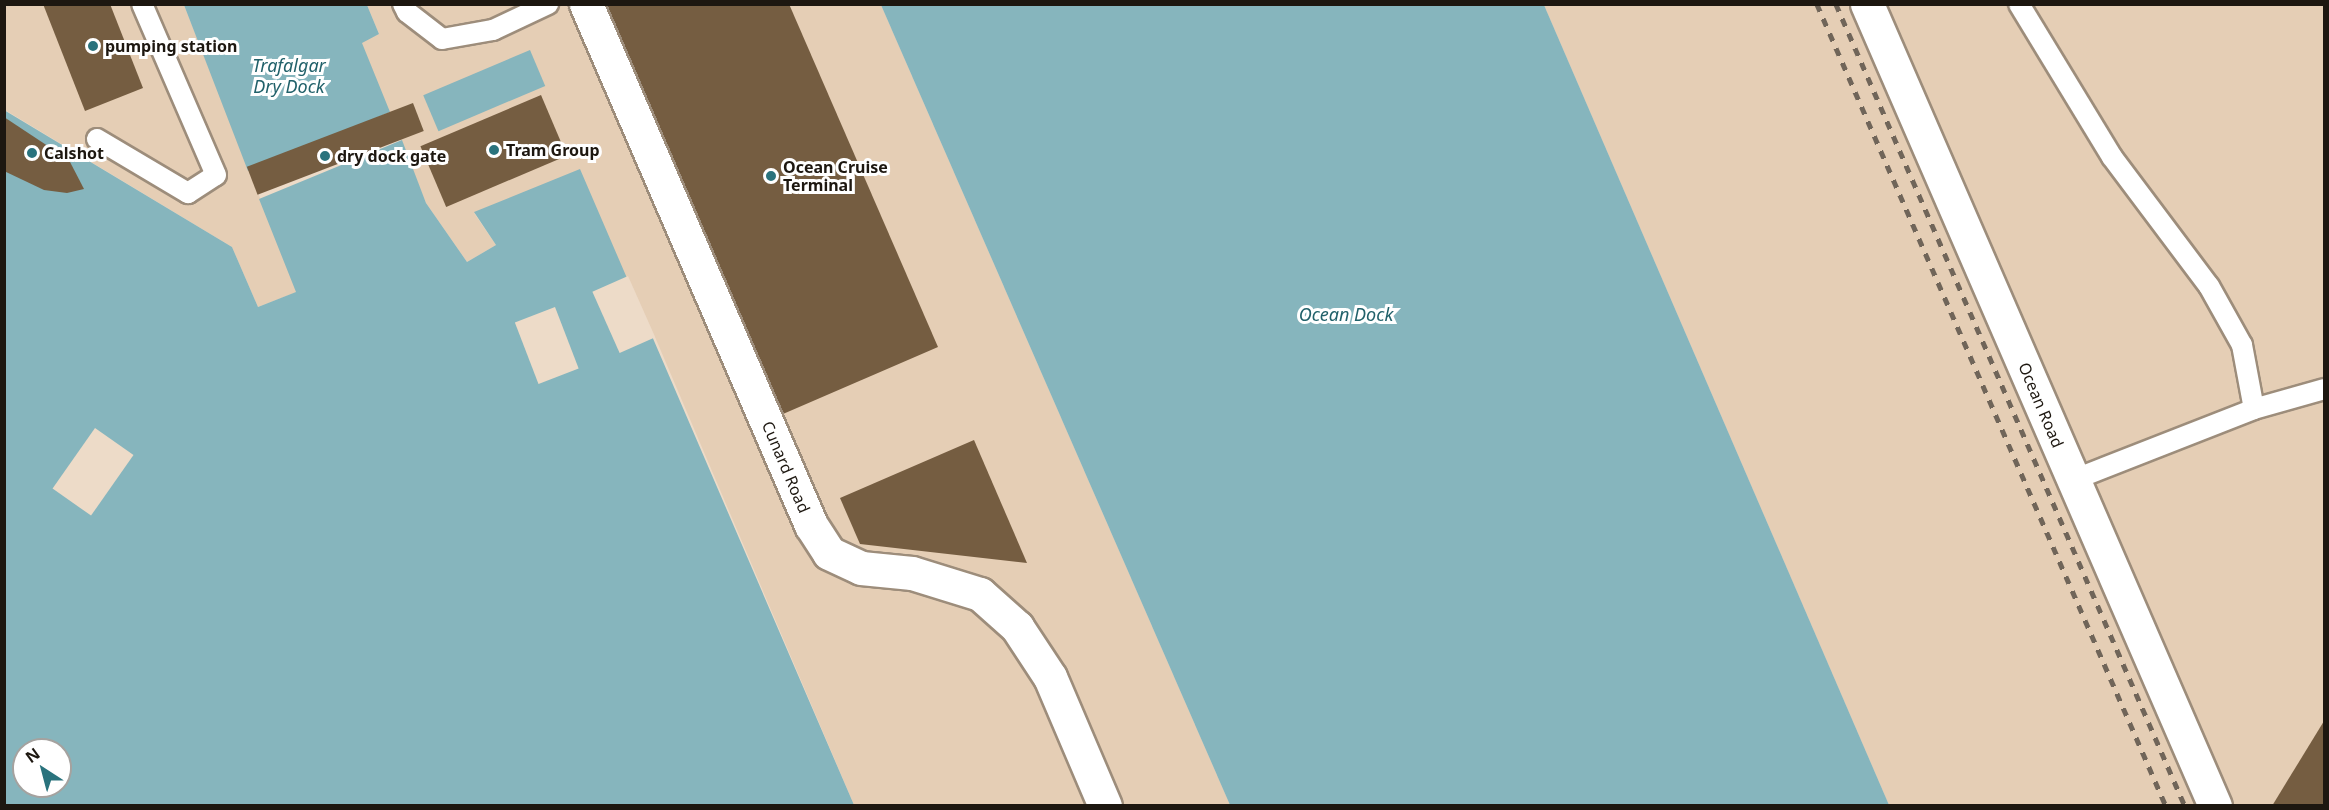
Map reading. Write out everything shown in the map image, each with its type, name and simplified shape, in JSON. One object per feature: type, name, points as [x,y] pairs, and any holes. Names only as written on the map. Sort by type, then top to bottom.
[{"type":"street","name":"Cunard Road","points":[[586,4],[811,525],[829,553],[861,568],[912,573],[980,594],[1017,627],[1050,677],[1105,806]]},
{"type":"street","name":"Ocean Road","points":[[1867,4],[2215,806]]},
{"type":"lane","points":[[98,139],[188,193],[216,176],[142,4]]},
{"type":"lane","points":[[403,4],[406,12],[442,39],[493,30],[548,4]]},
{"type":"lane","points":[[2019,4],[2112,157],[2209,286],[2242,345],[2254,409]]},
{"type":"lane","points":[[2073,480],[2254,409],[2325,389]]},
{"type":"shaded area","points":[[4,5],[184,5],[297,292],[258,307],[232,247],[5,110]]},
{"type":"shaded area","points":[[367,5],[881,5],[1230,805],[854,805],[655,337],[474,213],[496,245],[467,262],[426,203],[361,42],[379,34]]},
{"type":"shaded area","points":[[1544,5],[2324,5],[2324,805],[1889,805]]},
{"type":"water","name":"Trafalgar Dry Dock","points":[[184,5],[367,5],[379,34],[362,43],[390,112],[248,171]]},
{"type":"water","name":"Ocean Dock","points":[[881,5],[1544,5],[1889,805],[1230,805]]},
{"type":"water","points":[[530,50],[545,86],[438,131],[423,95]]},
{"type":"water","points":[[4,110],[232,247],[258,307],[296,292],[259,199],[402,140],[426,203],[467,262],[496,245],[474,212],[580,169],[854,805],[5,805]]},
{"type":"pier","points":[[628,276],[655,337],[620,353],[592,292]]},
{"type":"pier","points":[[555,307],[579,369],[539,384],[515,322]]},
{"type":"pier","points":[[95,428],[134,455],[91,516],[53,489]]},
{"type":"building","name":"pumping station","points":[[43,4],[110,4],[143,88],[85,111]]},
{"type":"building","name":"Ocean Cruise Terminal","points":[[603,4],[789,4],[938,347],[783,414]]},
{"type":"building","name":"Tram Group","points":[[541,95],[567,156],[446,207],[420,146]]},
{"type":"building","name":"dry dock gate","points":[[413,103],[424,131],[258,195],[247,167]]},
{"type":"building","name":"Calshot","points":[[4,117],[69,160],[84,189],[67,193],[44,190],[4,171]]},
{"type":"building","points":[[974,440],[1027,563],[860,544],[840,498]]},
{"type":"building","points":[[2324,721],[2324,806],[2272,806]]},
{"type":"railway","points":[[1817,4],[2166,806]]},
{"type":"railway","points":[[1836,4],[2185,806]]},
{"type":"place","name":"pumping station","points":[[93,46]]},
{"type":"place","name":"Tram Group","points":[[494,150]]},
{"type":"place","name":"Calshot","points":[[32,153]]},
{"type":"place","name":"dry dock gate","points":[[325,156]]},
{"type":"place","name":"Ocean Cruise Terminal","points":[[771,176]]}]
